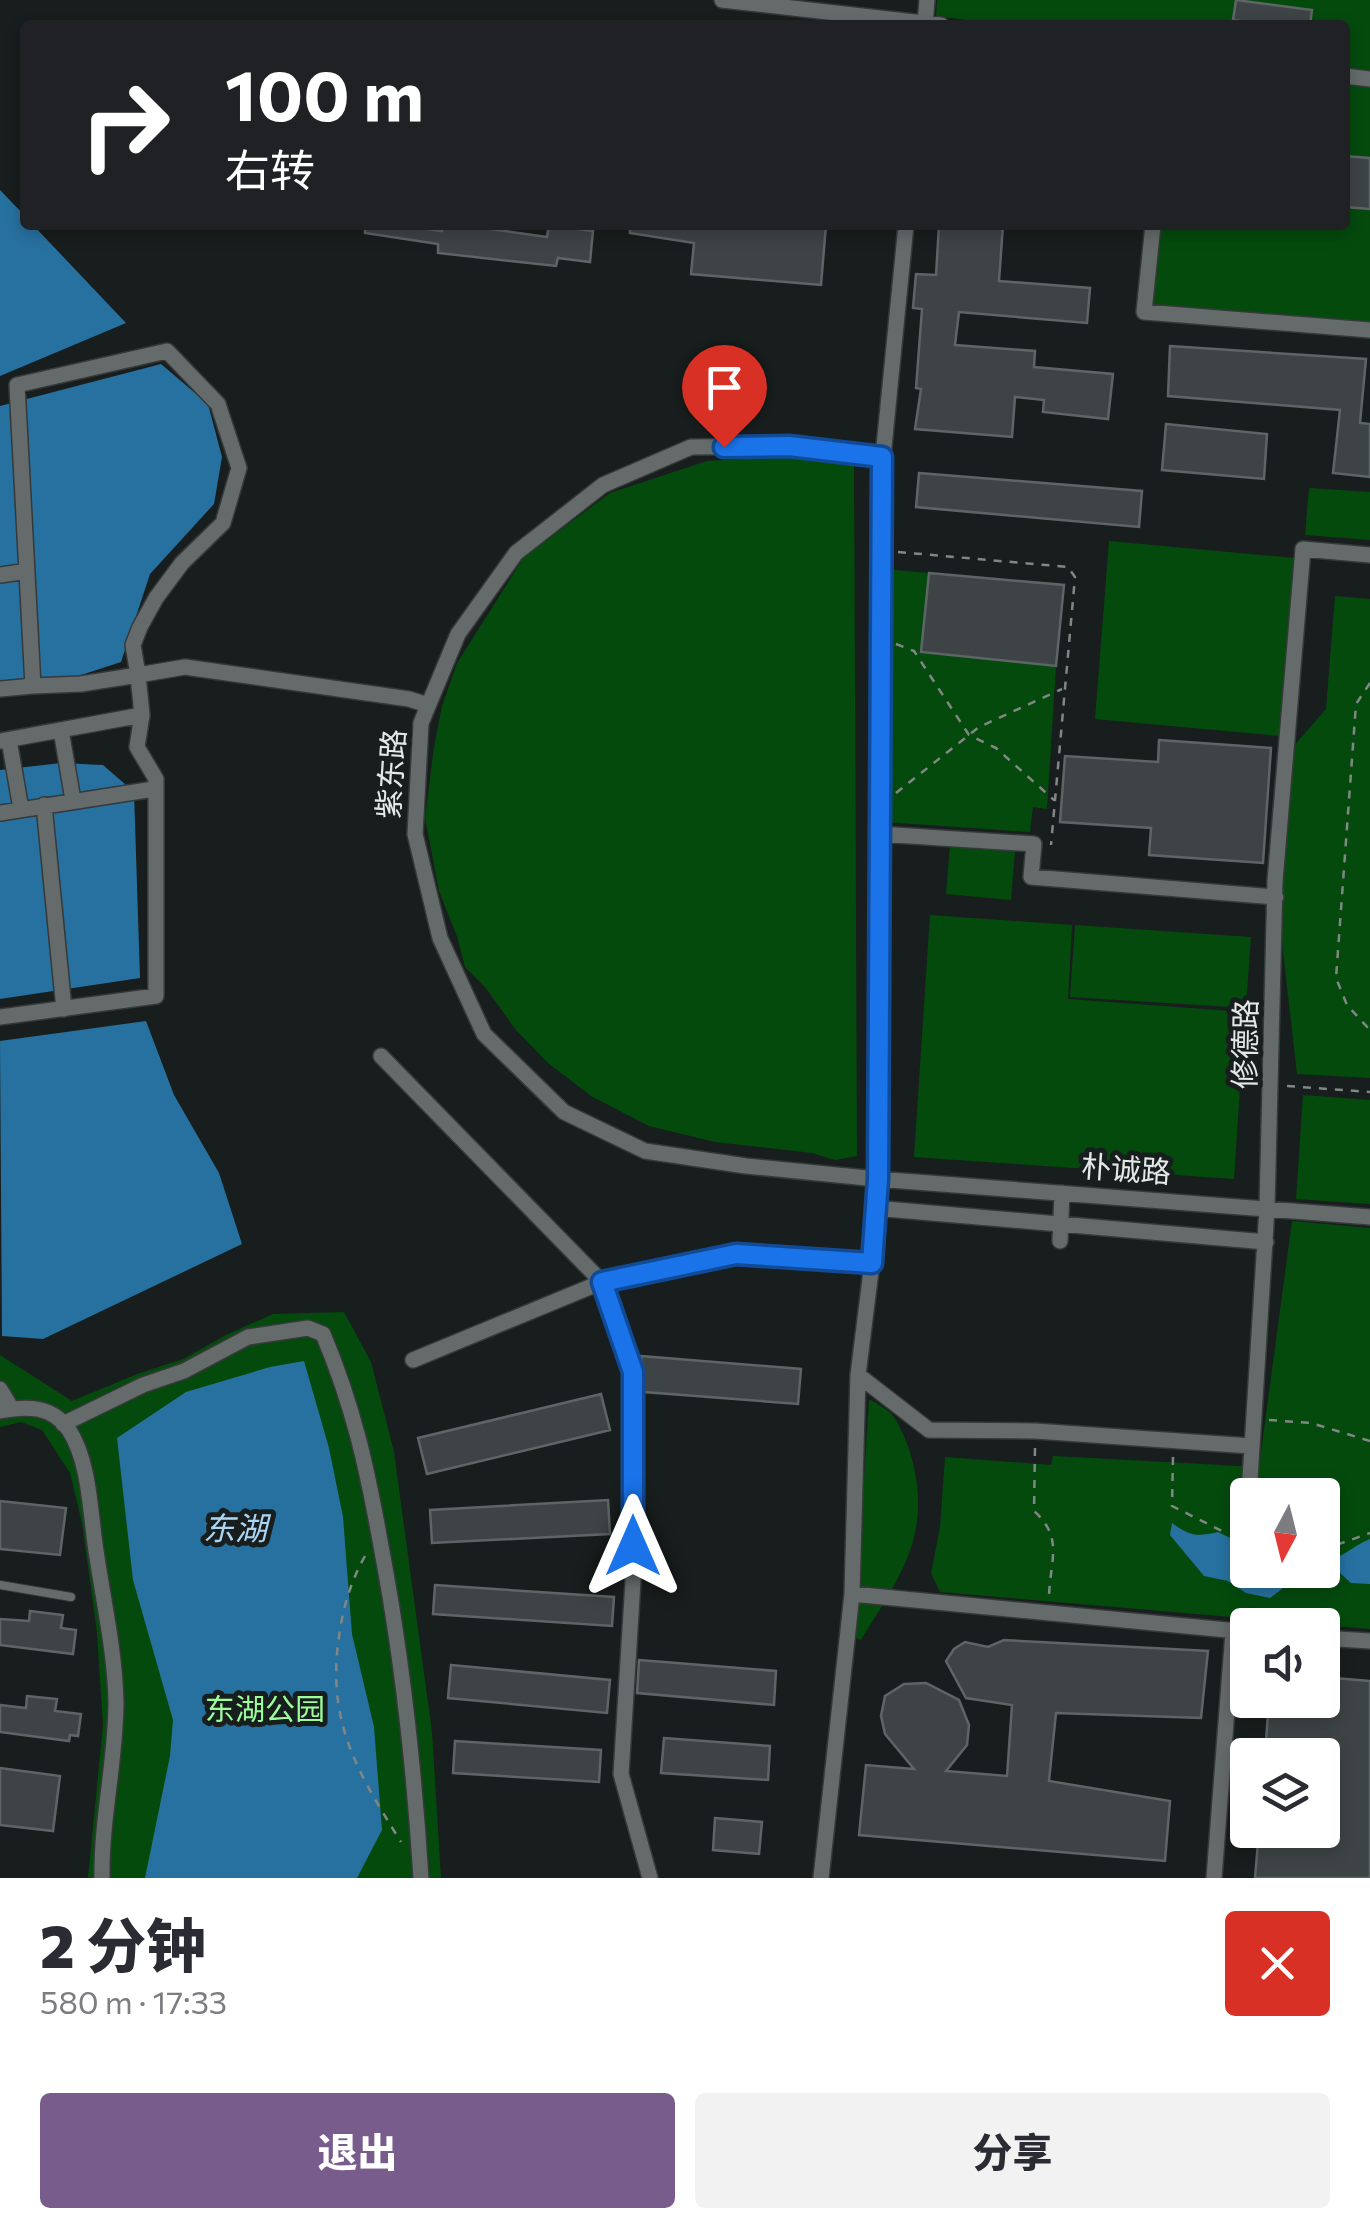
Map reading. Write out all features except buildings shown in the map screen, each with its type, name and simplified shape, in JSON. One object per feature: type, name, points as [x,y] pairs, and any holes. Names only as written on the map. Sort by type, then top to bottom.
[{"type":"street","points":[[722,0],[895,20]]},
{"type":"street","points":[[821,1878],[852,1594],[858,1376],[878,1179],[882,457],[905,230]]},
{"type":"street","points":[[1153,230],[1144,312],[1370,330]]},
{"type":"street","points":[[0,391],[18,390],[167,351],[218,404],[239,468],[223,523],[182,563],[156,598],[133,645],[142,715],[138,747],[156,779],[148,790],[156,996],[64,1002],[0,1017]]},
{"type":"street","points":[[18,390],[32,685]]},
{"type":"street","name":"紫东路","points":[[878,1179],[645,1152],[564,1112],[484,1034],[440,938],[415,834],[421,723],[458,634],[516,553],[603,485],[691,447],[789,446],[882,457]]},
{"type":"street","name":"修德路","points":[[1249,1478],[1266,1242],[1276,889],[1303,549],[1370,555]]},
{"type":"street","points":[[0,574],[28,571]]},
{"type":"street","points":[[0,689],[81,684],[185,667],[428,704]]},
{"type":"street","points":[[21,810],[13,762],[5,741],[142,715]]},
{"type":"street","points":[[61,730],[73,800]]},
{"type":"street","points":[[0,813],[148,790]]},
{"type":"street","points":[[44,806],[64,1002]]},
{"type":"street","points":[[880,834],[1034,844],[1032,876],[1276,889]]},
{"type":"street","points":[[381,1056],[602,1282],[633,1372],[633,1581],[620,1774],[650,1878]]},
{"type":"street","name":"朴诚路","points":[[878,1179],[1370,1217]]},
{"type":"street","points":[[1060,1241],[1062,1193]]},
{"type":"street","points":[[874,1208],[1266,1242]]},
{"type":"street","points":[[413,1360],[602,1282],[736,1254],[872,1263]]},
{"type":"street","points":[[63,1424],[143,1384],[184,1371],[248,1337],[308,1328],[323,1334],[347,1391],[365,1457],[389,1589],[401,1659],[421,1878]]},
{"type":"street","points":[[858,1376],[929,1430],[1036,1431],[1252,1446]]},
{"type":"street","points":[[0,1389],[6,1410],[24,1406],[50,1412],[63,1424],[82,1462],[116,1702],[102,1878]]},
{"type":"street","points":[[852,1594],[1230,1631]]},
{"type":"street","points":[[1340,1639],[1370,1641]]},
{"type":"street","points":[[1214,1878],[1231,1718]]},
{"type":"lane","points":[[0,1584],[71,1597]]},
{"type":"path","points":[[882,550],[1068,567],[1075,578],[1049,877]]},
{"type":"path","points":[[882,638],[914,652],[969,735],[996,748],[1055,801]]},
{"type":"path","points":[[1370,683],[1356,704],[1336,978],[1347,1005],[1370,1030]]},
{"type":"path","points":[[880,798],[894,794],[979,727],[1063,688]]},
{"type":"path","points":[[1272,1085],[1370,1092]]},
{"type":"path","points":[[1255,1420],[1311,1423],[1370,1442]]},
{"type":"path","points":[[1036,1431],[1034,1511],[1050,1525],[1055,1542],[1048,1613]]},
{"type":"path","points":[[1174,1440],[1172,1506],[1230,1541]]},
{"type":"path","points":[[1340,1543],[1370,1532]]},
{"type":"path","points":[[361,1563],[343,1611],[335,1672],[336,1697],[339,1722],[359,1772],[393,1830]]},
{"type":"green space","points":[[937,0],[1370,0],[1370,71],[1350,69],[1350,20],[966,20],[936,16]]},
{"type":"green space","points":[[1350,77],[1370,79],[1370,157],[1350,156]]},
{"type":"green space","points":[[1350,208],[1370,210],[1370,330],[1144,312],[1152,230],[1350,230]]},
{"type":"green space","points":[[797,456],[854,464],[857,1156],[835,1160],[812,1153],[715,1142],[649,1126],[591,1096],[548,1063],[465,967],[439,891],[425,818],[442,706],[457,663],[524,557],[610,493],[707,461]]},
{"type":"green space","points":[[1309,488],[1370,492],[1370,540],[1305,535]]},
{"type":"green space","points":[[1109,541],[1295,558],[1279,736],[1095,719]]},
{"type":"green space","points":[[883,569],[929,573],[921,652],[1056,666],[1047,809],[1033,807],[1030,832],[885,822]]},
{"type":"green space","points":[[1335,596],[1370,599],[1370,1078],[1297,1074],[1275,881],[1285,756],[1326,709]]},
{"type":"green space","points":[[950,845],[1015,851],[1011,900],[946,894]]},
{"type":"green space","points":[[930,915],[1072,925],[1068,999],[1245,1012],[1234,1179],[914,1157]]},
{"type":"green space","points":[[1075,925],[1251,937],[1246,1008],[1070,997]]},
{"type":"green space","points":[[1303,1095],[1370,1100],[1370,1204],[1296,1199]]},
{"type":"green space","points":[[1292,1221],[1370,1228],[1370,1629],[1340,1626],[1340,1608],[1230,1608],[1230,1617],[940,1592],[931,1573],[940,1527],[945,1457],[1051,1465],[1053,1456],[1259,1467]]},
{"type":"green space","name":"东湖公园","points":[[344,1312],[371,1362],[394,1452],[432,1732],[441,1878],[88,1878],[103,1725],[97,1633],[82,1523],[70,1473],[42,1430],[21,1422],[0,1427],[0,1355],[72,1401],[183,1359],[273,1314]]},
{"type":"green space","points":[[869,1399],[892,1414],[901,1430],[916,1475],[918,1507],[905,1564],[861,1640],[854,1637]]},
{"type":"water","points":[[0,190],[20,211],[20,230],[38,230],[126,323],[0,376]]},
{"type":"water","points":[[161,364],[208,404],[222,457],[214,504],[150,574],[121,662],[75,677],[0,685],[0,406]]},
{"type":"water","points":[[61,763],[103,765],[134,792],[140,978],[0,999],[0,770]]},
{"type":"water","points":[[146,1021],[174,1095],[219,1173],[242,1244],[43,1339],[2,1336],[0,1041]]},
{"type":"water","name":"东湖","points":[[304,1361],[329,1448],[343,1517],[352,1634],[374,1727],[382,1830],[357,1878],[145,1878],[170,1756],[173,1720],[133,1580],[117,1438],[186,1392]]},
{"type":"water","points":[[1172,1523],[1194,1534],[1218,1532],[1230,1538],[1230,1582],[1204,1576],[1170,1535]]},
{"type":"water","points":[[1370,1539],[1370,1584],[1351,1583],[1340,1573],[1340,1557]]},
{"type":"water","points":[[1238,1588],[1283,1588],[1270,1598]]},
{"type":"route","points":[[633,1546],[633,1372],[602,1282],[736,1254],[872,1263],[878,1179],[882,457],[789,446],[724,447]]}]
